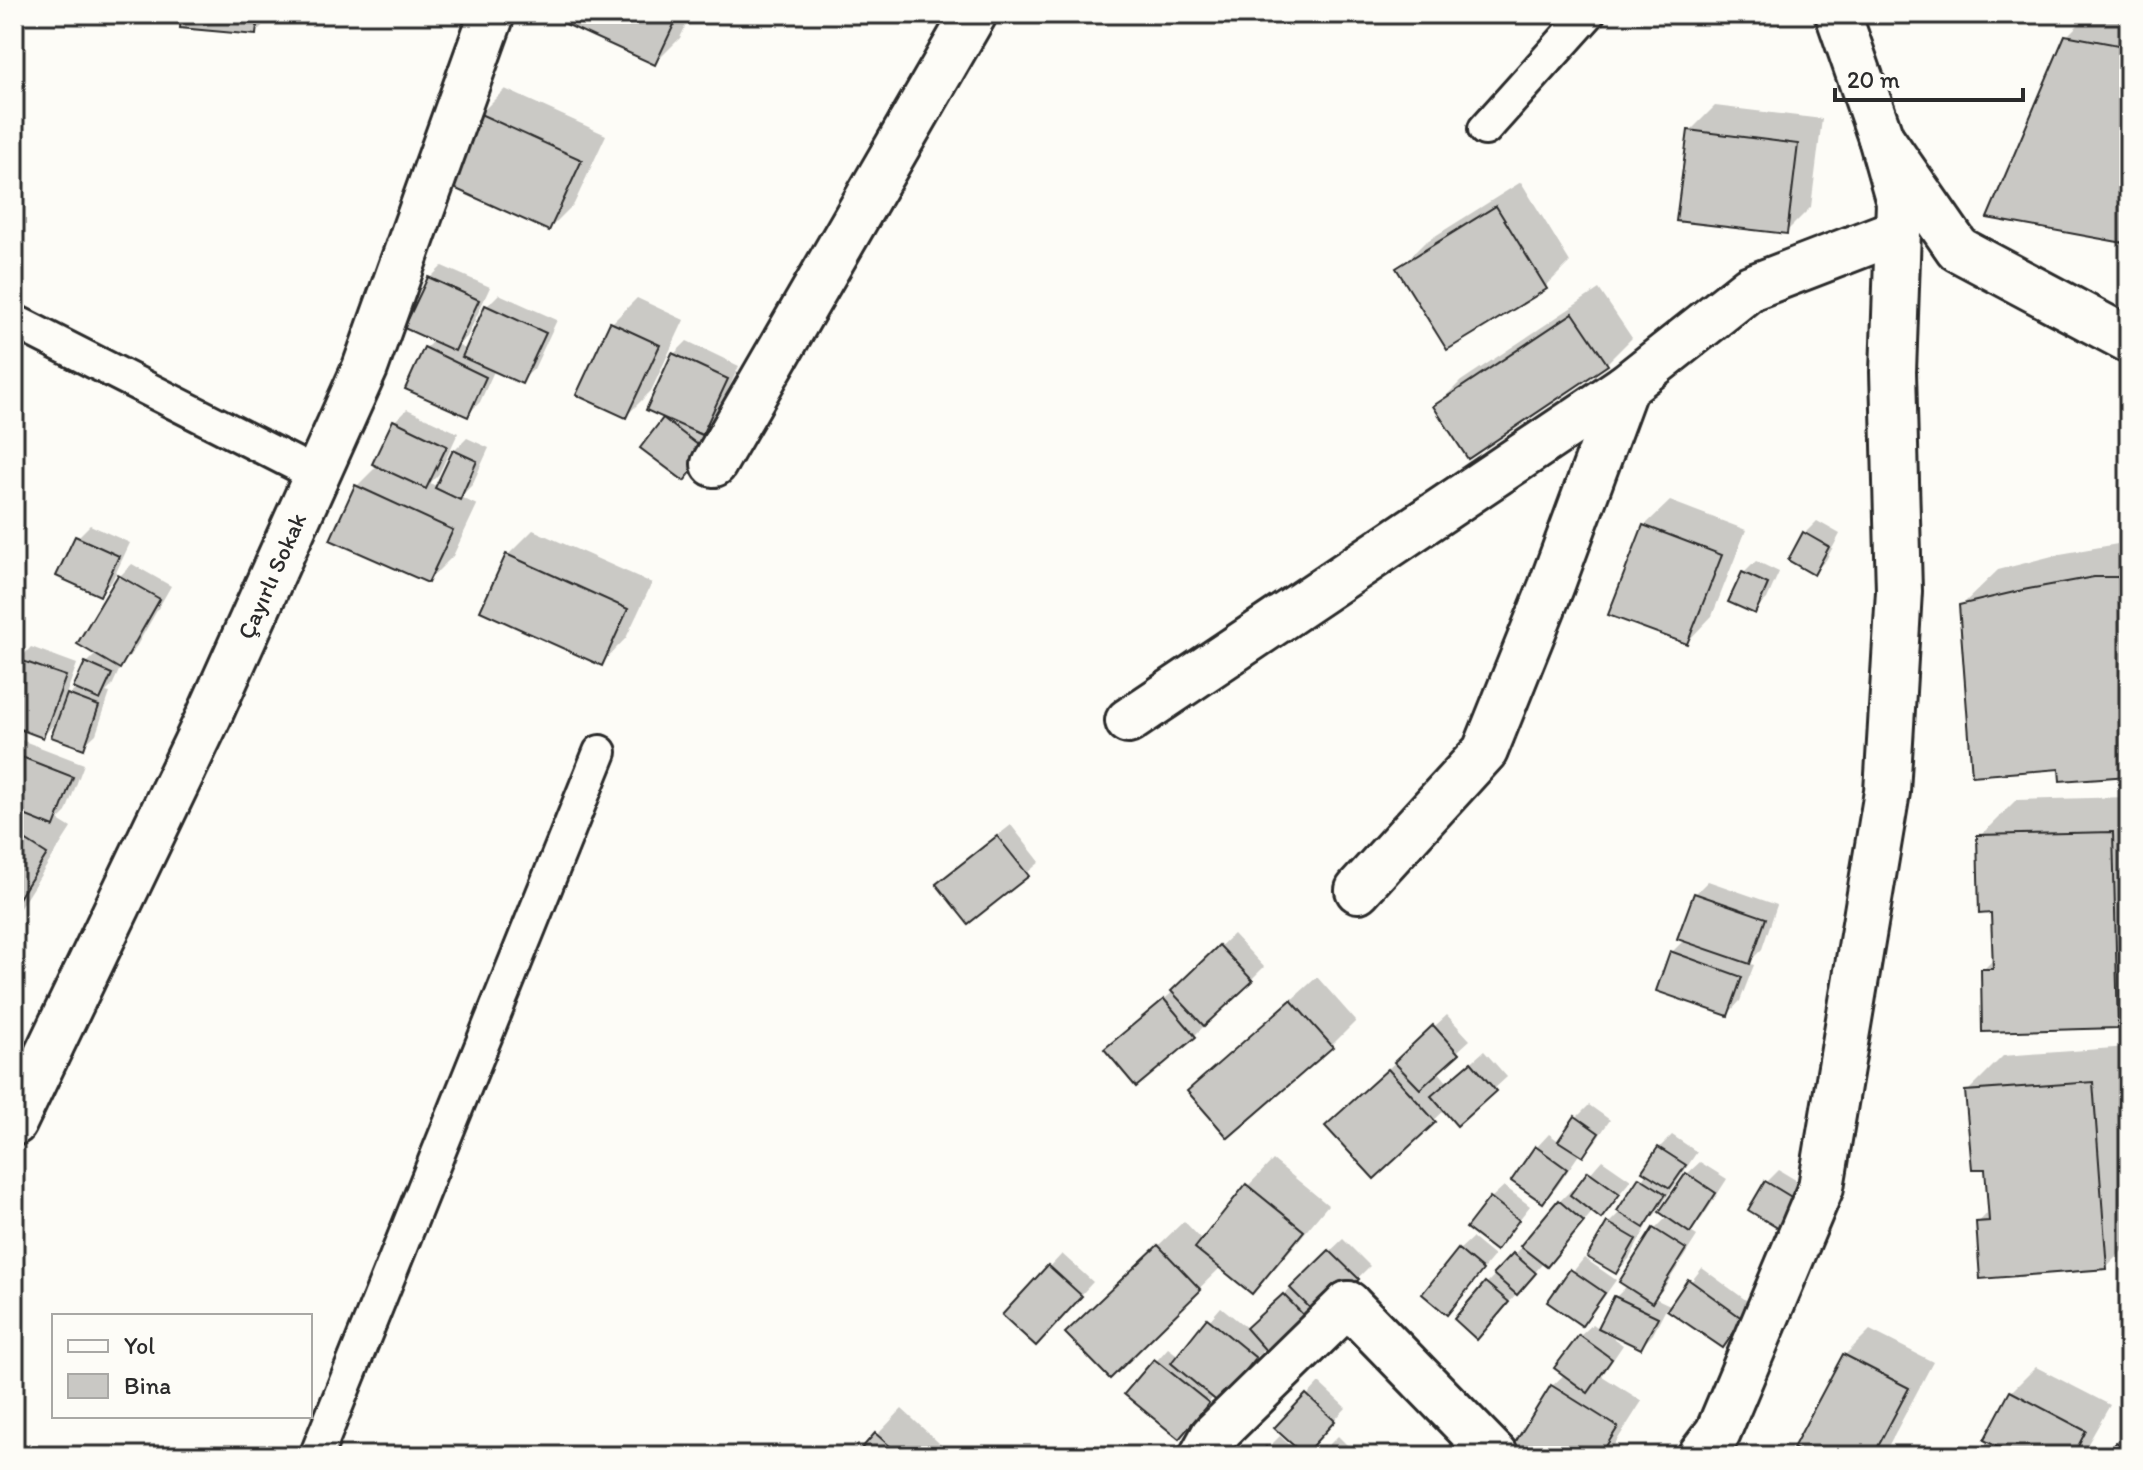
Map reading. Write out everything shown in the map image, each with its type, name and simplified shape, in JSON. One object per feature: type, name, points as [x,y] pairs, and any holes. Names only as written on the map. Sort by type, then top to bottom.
[{"type":"street","name":"Çayırlı Sokak","points":[[14,1123],[209,716],[365,368],[492,14]]},
{"type":"street","points":[[714,464],[974,14]]},
{"type":"street","points":[[1700,1456],[1718,1432],[1821,1187],[1887,792],[1899,591],[1893,372],[1899,202],[1881,138],[1838,14]]},
{"type":"street","points":[[1881,138],[1958,249],[2129,340]]},
{"type":"street","points":[[1128,721],[1625,387],[1750,288],[1898,231]]},
{"type":"street","points":[[1358,890],[1485,751],[1551,587],[1625,387]]},
{"type":"street","points":[[1202,1456],[1213,1436],[1348,1304],[1496,1456]]},
{"type":"lane","points":[[1485,129],[1588,14]]},
{"type":"lane","points":[[14,321],[317,475]]},
{"type":"lane","points":[[316,1456],[600,752]]},
{"type":"building","points":[[181,14],[258,14],[256,35],[180,28]]},
{"type":"building","points":[[544,14],[679,14],[655,65]]},
{"type":"building","points":[[2065,35],[2129,47],[2129,244],[1987,218]]},
{"type":"building","points":[[478,113],[582,160],[549,231],[445,184]]},
{"type":"building","points":[[1688,130],[1798,144],[1787,234],[1676,221]]},
{"type":"building","points":[[1496,206],[1547,289],[1447,350],[1396,268]]},
{"type":"building","points":[[428,277],[479,300],[455,351],[404,328]]},
{"type":"building","points":[[485,305],[546,333],[522,384],[462,357]]},
{"type":"building","points":[[1573,313],[1608,365],[1468,459],[1433,406]]},
{"type":"building","points":[[610,322],[660,345],[626,418],[576,395]]},
{"type":"building","points":[[424,347],[486,377],[468,417],[405,389]]},
{"type":"building","points":[[672,353],[728,379],[702,435],[646,410]]},
{"type":"building","points":[[663,418],[707,452],[684,481],[640,448]]},
{"type":"building","points":[[393,420],[447,446],[426,489],[372,464]]},
{"type":"building","points":[[453,450],[477,461],[460,500],[435,488]]},
{"type":"building","points":[[355,485],[453,530],[428,583],[330,540]]},
{"type":"building","points":[[1643,525],[1722,555],[1687,644],[1608,615]]},
{"type":"building","points":[[1803,532],[1829,547],[1814,575],[1788,560]]},
{"type":"building","points":[[75,536],[119,556],[100,596],[56,576]]},
{"type":"building","points":[[506,554],[628,609],[602,666],[480,611]]},
{"type":"building","points":[[1742,572],[1768,584],[1755,614],[1728,602]]},
{"type":"building","points":[[118,575],[160,599],[120,669],[77,644]]},
{"type":"building","points":[[2094,577],[2129,577],[2129,776],[2060,781],[2059,769],[1972,776],[1959,605]]},
{"type":"building","points":[[17,659],[66,676],[43,738],[14,727],[14,666]]},
{"type":"building","points":[[85,662],[112,674],[100,700],[73,688]]},
{"type":"building","points":[[67,694],[99,706],[84,749],[51,737]]},
{"type":"building","points":[[14,754],[73,777],[54,827],[14,811]]},
{"type":"building","points":[[2113,832],[2118,1028],[1982,1032],[1981,969],[1993,969],[1991,913],[1979,914],[1977,835]]},
{"type":"building","points":[[14,833],[47,854],[14,906]]},
{"type":"building","points":[[997,836],[1029,876],[968,924],[936,884]]},
{"type":"building","points":[[1694,893],[1766,918],[1750,964],[1677,939]]},
{"type":"building","points":[[1219,945],[1253,981],[1204,1026],[1171,991]]},
{"type":"building","points":[[1670,951],[1742,977],[1728,1016],[1656,991]]},
{"type":"building","points":[[1164,999],[1196,1037],[1136,1087],[1104,1049]]},
{"type":"building","points":[[1291,1000],[1333,1047],[1228,1138],[1187,1091]]},
{"type":"building","points":[[1433,1025],[1459,1054],[1420,1089],[1394,1062]]},
{"type":"building","points":[[1471,1062],[1496,1091],[1457,1126],[1431,1096]]},
{"type":"building","points":[[1388,1069],[1436,1122],[1374,1179],[1325,1126]]},
{"type":"building","points":[[2093,1082],[2107,1269],[1980,1279],[1976,1222],[1989,1221],[1985,1169],[1972,1169],[1965,1091]]},
{"type":"building","points":[[1575,1116],[1599,1133],[1583,1157],[1558,1141]]},
{"type":"building","points":[[1535,1146],[1567,1169],[1543,1203],[1511,1181]]},
{"type":"building","points":[[1658,1147],[1686,1165],[1670,1188],[1642,1171]]},
{"type":"building","points":[[1588,1171],[1620,1194],[1601,1219],[1570,1195]]},
{"type":"building","points":[[1686,1173],[1716,1193],[1690,1233],[1659,1212]]},
{"type":"building","points":[[1639,1177],[1666,1194],[1644,1228],[1617,1211]]},
{"type":"building","points":[[1765,1181],[1798,1201],[1781,1230],[1748,1210]]},
{"type":"building","points":[[1246,1184],[1304,1231],[1252,1294],[1195,1248]]},
{"type":"building","points":[[1490,1197],[1519,1220],[1496,1251],[1466,1228]]},
{"type":"building","points":[[1558,1200],[1584,1222],[1547,1267],[1520,1246]]},
{"type":"building","points":[[1607,1222],[1636,1239],[1616,1274],[1587,1257]]},
{"type":"building","points":[[1653,1228],[1686,1249],[1652,1303],[1619,1282]]},
{"type":"building","points":[[1158,1245],[1201,1290],[1110,1379],[1065,1333]]},
{"type":"building","points":[[1458,1249],[1483,1270],[1447,1315],[1422,1294]]},
{"type":"building","points":[[1329,1250],[1359,1279],[1320,1318],[1290,1288]]},
{"type":"building","points":[[1513,1253],[1536,1273],[1517,1295],[1493,1274]]},
{"type":"building","points":[[1048,1265],[1082,1296],[1036,1346],[1002,1315]]},
{"type":"building","points":[[1570,1269],[1605,1293],[1582,1326],[1547,1302]]},
{"type":"building","points":[[1688,1279],[1743,1319],[1723,1348],[1667,1310]]},
{"type":"building","points":[[1485,1282],[1509,1302],[1477,1340],[1454,1319]]},
{"type":"building","points":[[1283,1294],[1313,1325],[1275,1361],[1246,1328]]},
{"type":"building","points":[[1614,1296],[1658,1317],[1641,1349],[1598,1328]]},
{"type":"building","points":[[2129,1314],[2129,1329],[2121,1326]]},
{"type":"building","points":[[1207,1318],[1256,1358],[1219,1403],[1171,1363]]},
{"type":"building","points":[[1579,1335],[1612,1359],[1588,1393],[1554,1368]]},
{"type":"building","points":[[1843,1354],[1909,1388],[1873,1456],[1809,1456],[1793,1448]]},
{"type":"building","points":[[1154,1359],[1209,1403],[1179,1439],[1124,1394]]},
{"type":"building","points":[[1551,1385],[1618,1427],[1600,1456],[1530,1456],[1513,1446]]},
{"type":"building","points":[[2010,1391],[2086,1431],[2073,1456],[2014,1456],[1984,1440]]},
{"type":"building","points":[[1306,1394],[1335,1421],[1304,1455],[1274,1428]]},
{"type":"building","points":[[875,1433],[901,1456],[855,1456]]},
{"type":"building","points":[[2116,1442],[2129,1449],[2129,1456],[2109,1456]]},
{"type":"building","points":[[1266,1447],[1276,1456],[1257,1456]]},
{"type":"building","points":[[1324,1447],[1334,1456],[1315,1456]]},
{"type":"building","points":[[1450,1447],[1462,1456],[1443,1456]]}]
